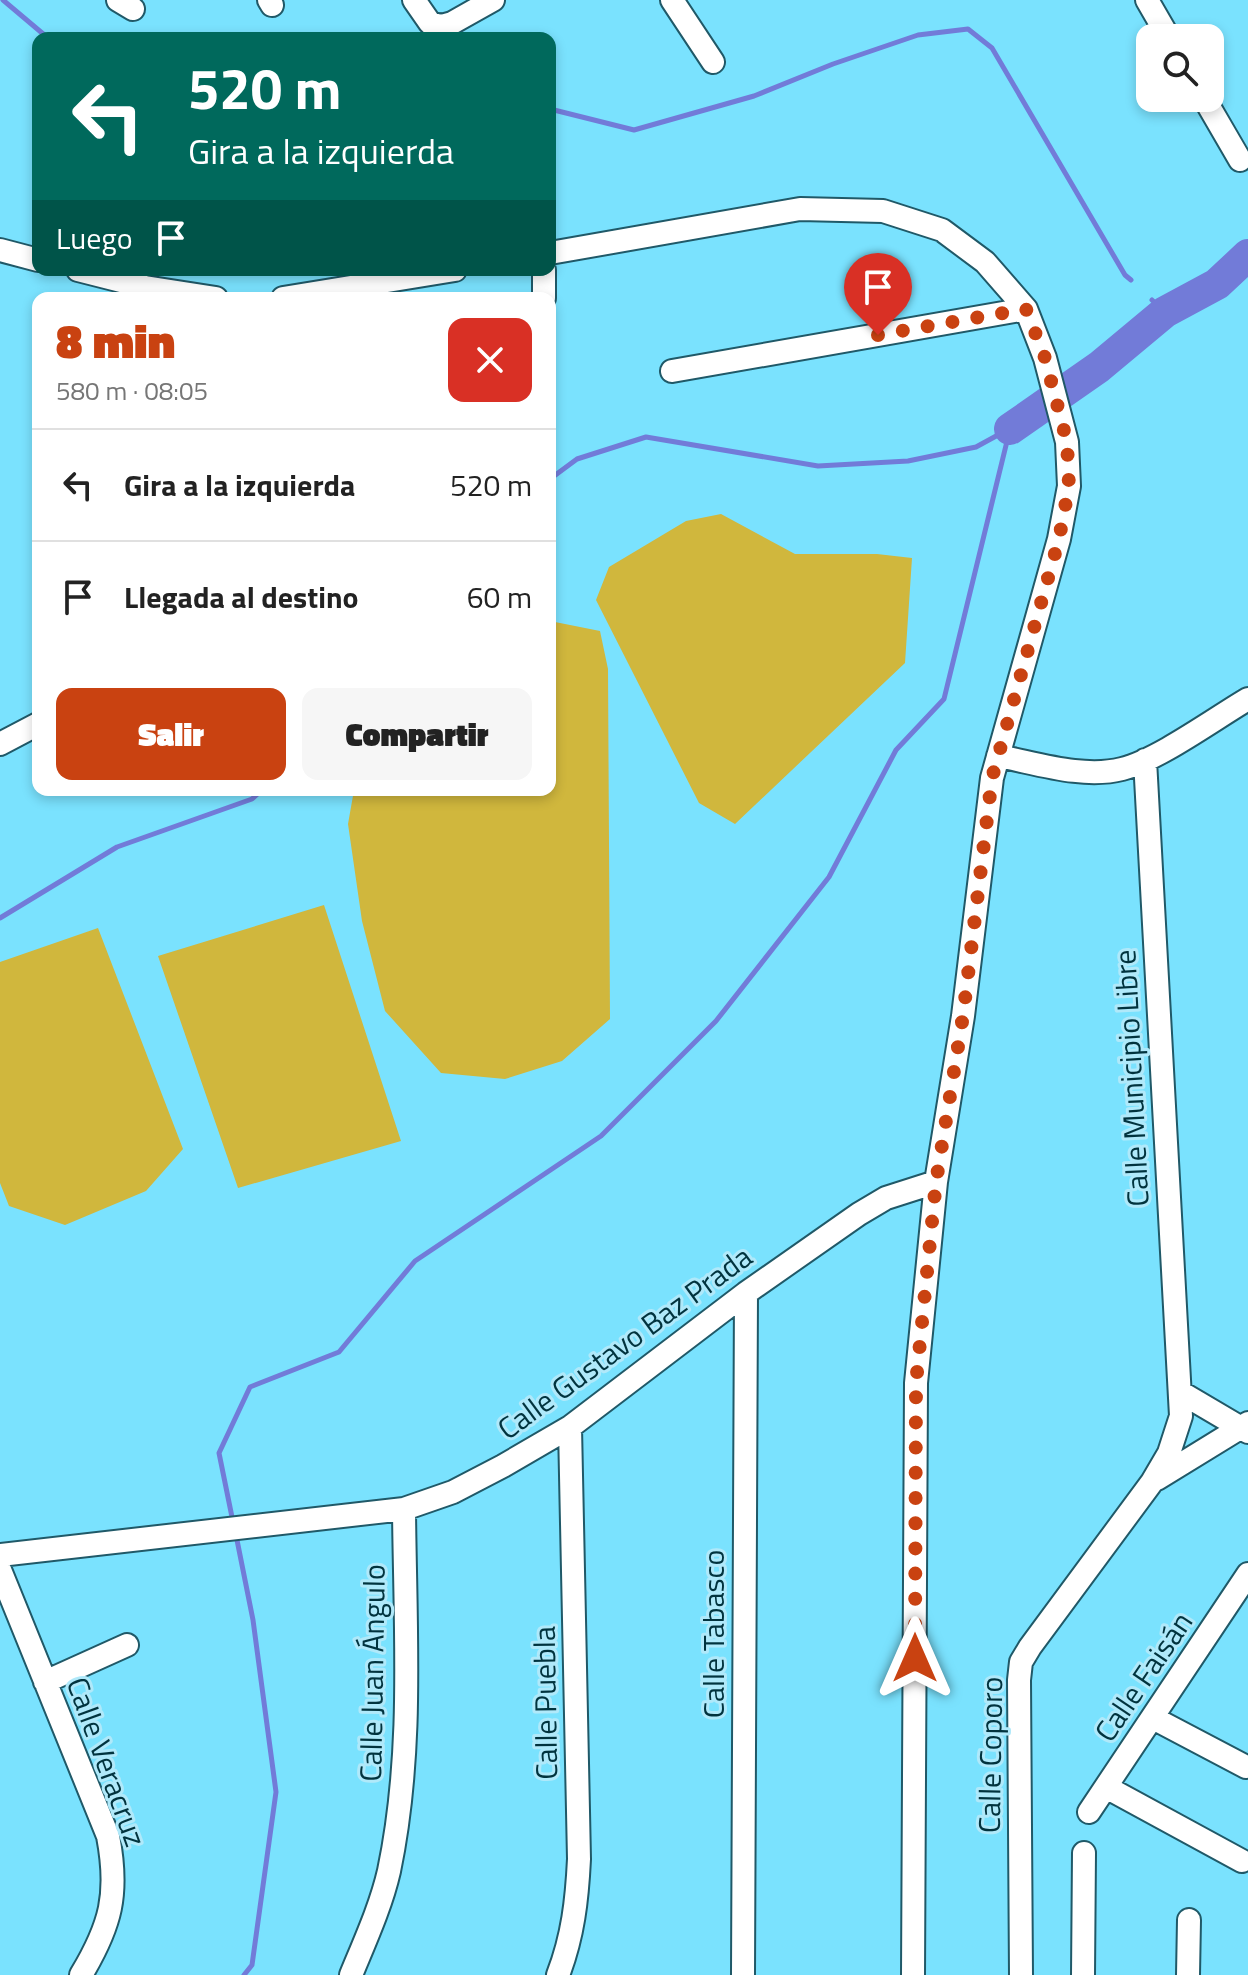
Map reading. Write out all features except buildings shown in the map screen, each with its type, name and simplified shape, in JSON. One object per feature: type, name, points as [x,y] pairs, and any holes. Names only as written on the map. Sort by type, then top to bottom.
[{"type":"street","points":[[414,0],[430,23],[441,26],[493,0]]},
{"type":"street","points":[[672,0],[713,62]]},
{"type":"street","points":[[1147,0],[1161,24]]},
{"type":"street","points":[[1212,112],[1240,160]]},
{"type":"street","points":[[556,252],[800,209],[883,211],[942,230],[985,262],[1026,309],[1063,429],[1069,486],[1059,539],[992,778],[963,1016],[936,1182],[916,1383],[913,1975]]},
{"type":"street","points":[[0,250],[32,258]]},
{"type":"street","points":[[102,276],[177,292]]},
{"type":"street","points":[[360,292],[399,289],[437,276]]},
{"type":"street","points":[[672,371],[1026,309]]},
{"type":"street","points":[[998,756],[1097,771],[1121,769],[1145,760],[1248,699]]},
{"type":"street","points":[[0,744],[32,727]]},
{"type":"street","name":"Calle Municipio Libre","points":[[1145,760],[1180,1392]]},
{"type":"street","name":"Calle Gustavo Baz Prada","points":[[0,1555],[404,1509],[453,1492],[570,1427],[746,1293],[859,1214],[886,1198],[936,1182]]},
{"type":"street","name":"Calle Tabasco","points":[[743,1975],[746,1293]]},
{"type":"street","points":[[1180,1392],[1245,1427]]},
{"type":"street","name":"Calle Coporo","points":[[1021,1975],[1021,1662],[1152,1482],[1178,1434],[1180,1392]]},
{"type":"street","name":"Calle Puebla","points":[[558,1975],[577,1908],[579,1859],[570,1427]]},
{"type":"street","name":"Calle Coporo","points":[[1152,1482],[1245,1427]]},
{"type":"street","name":"Calle Juan Ángulo","points":[[351,1975],[388,1873],[400,1805],[406,1750],[404,1509]]},
{"type":"street","name":"Calle Veracruz","points":[[0,1570],[108,1836],[114,1869],[106,1925],[81,1975]]},
{"type":"street","name":"Calle Faisán","points":[[1089,1812],[1248,1574]]},
{"type":"street","points":[[45,1682],[127,1645]]},
{"type":"street","points":[[1153,1718],[1246,1767]]},
{"type":"street","points":[[1106,1787],[1242,1861]]},
{"type":"street","points":[[1083,1975],[1084,1853]]},
{"type":"street","points":[[1188,1975],[1189,1920]]},
{"type":"shaded area","points":[[721,514],[795,554],[877,554],[912,558],[905,663],[735,824],[699,803],[596,600],[609,567],[686,521]]},
{"type":"shaded area","points":[[556,622],[600,631],[608,669],[610,1019],[562,1061],[505,1079],[441,1073],[385,1011],[362,921],[348,824],[353,796],[556,796]]},
{"type":"shaded area","points":[[324,905],[401,1141],[238,1188],[158,956]]},
{"type":"shaded area","points":[[98,928],[183,1149],[146,1191],[65,1225],[9,1206],[0,1183],[0,962]]},
{"type":"waterway","points":[[3,0],[41,32]]},
{"type":"waterway","points":[[556,110],[634,130],[754,96],[833,64],[918,35],[968,29],[992,48],[1125,275],[1131,280]]},
{"type":"waterway","points":[[1010,429],[1099,367],[1165,312],[1217,284],[1248,255]]},
{"type":"waterway","points":[[1152,300],[1165,312]]},
{"type":"waterway","points":[[556,475],[577,459],[646,437],[818,466],[908,461],[976,447],[1009,429]]},
{"type":"waterway","points":[[233,1522],[219,1453],[250,1387],[339,1352],[415,1261],[601,1136],[716,1021],[829,877],[896,750],[944,699],[1010,429]]},
{"type":"waterway","points":[[0,918],[117,847],[255,796]]},
{"type":"waterway","points":[[236,1535],[253,1620],[276,1792],[252,1965],[244,1975]]},
{"type":"route","points":[[878,335],[1026,309],[1045,358],[1067,442],[1069,486],[1059,539],[992,778],[963,1016],[936,1182],[916,1383],[915,1658]]}]
